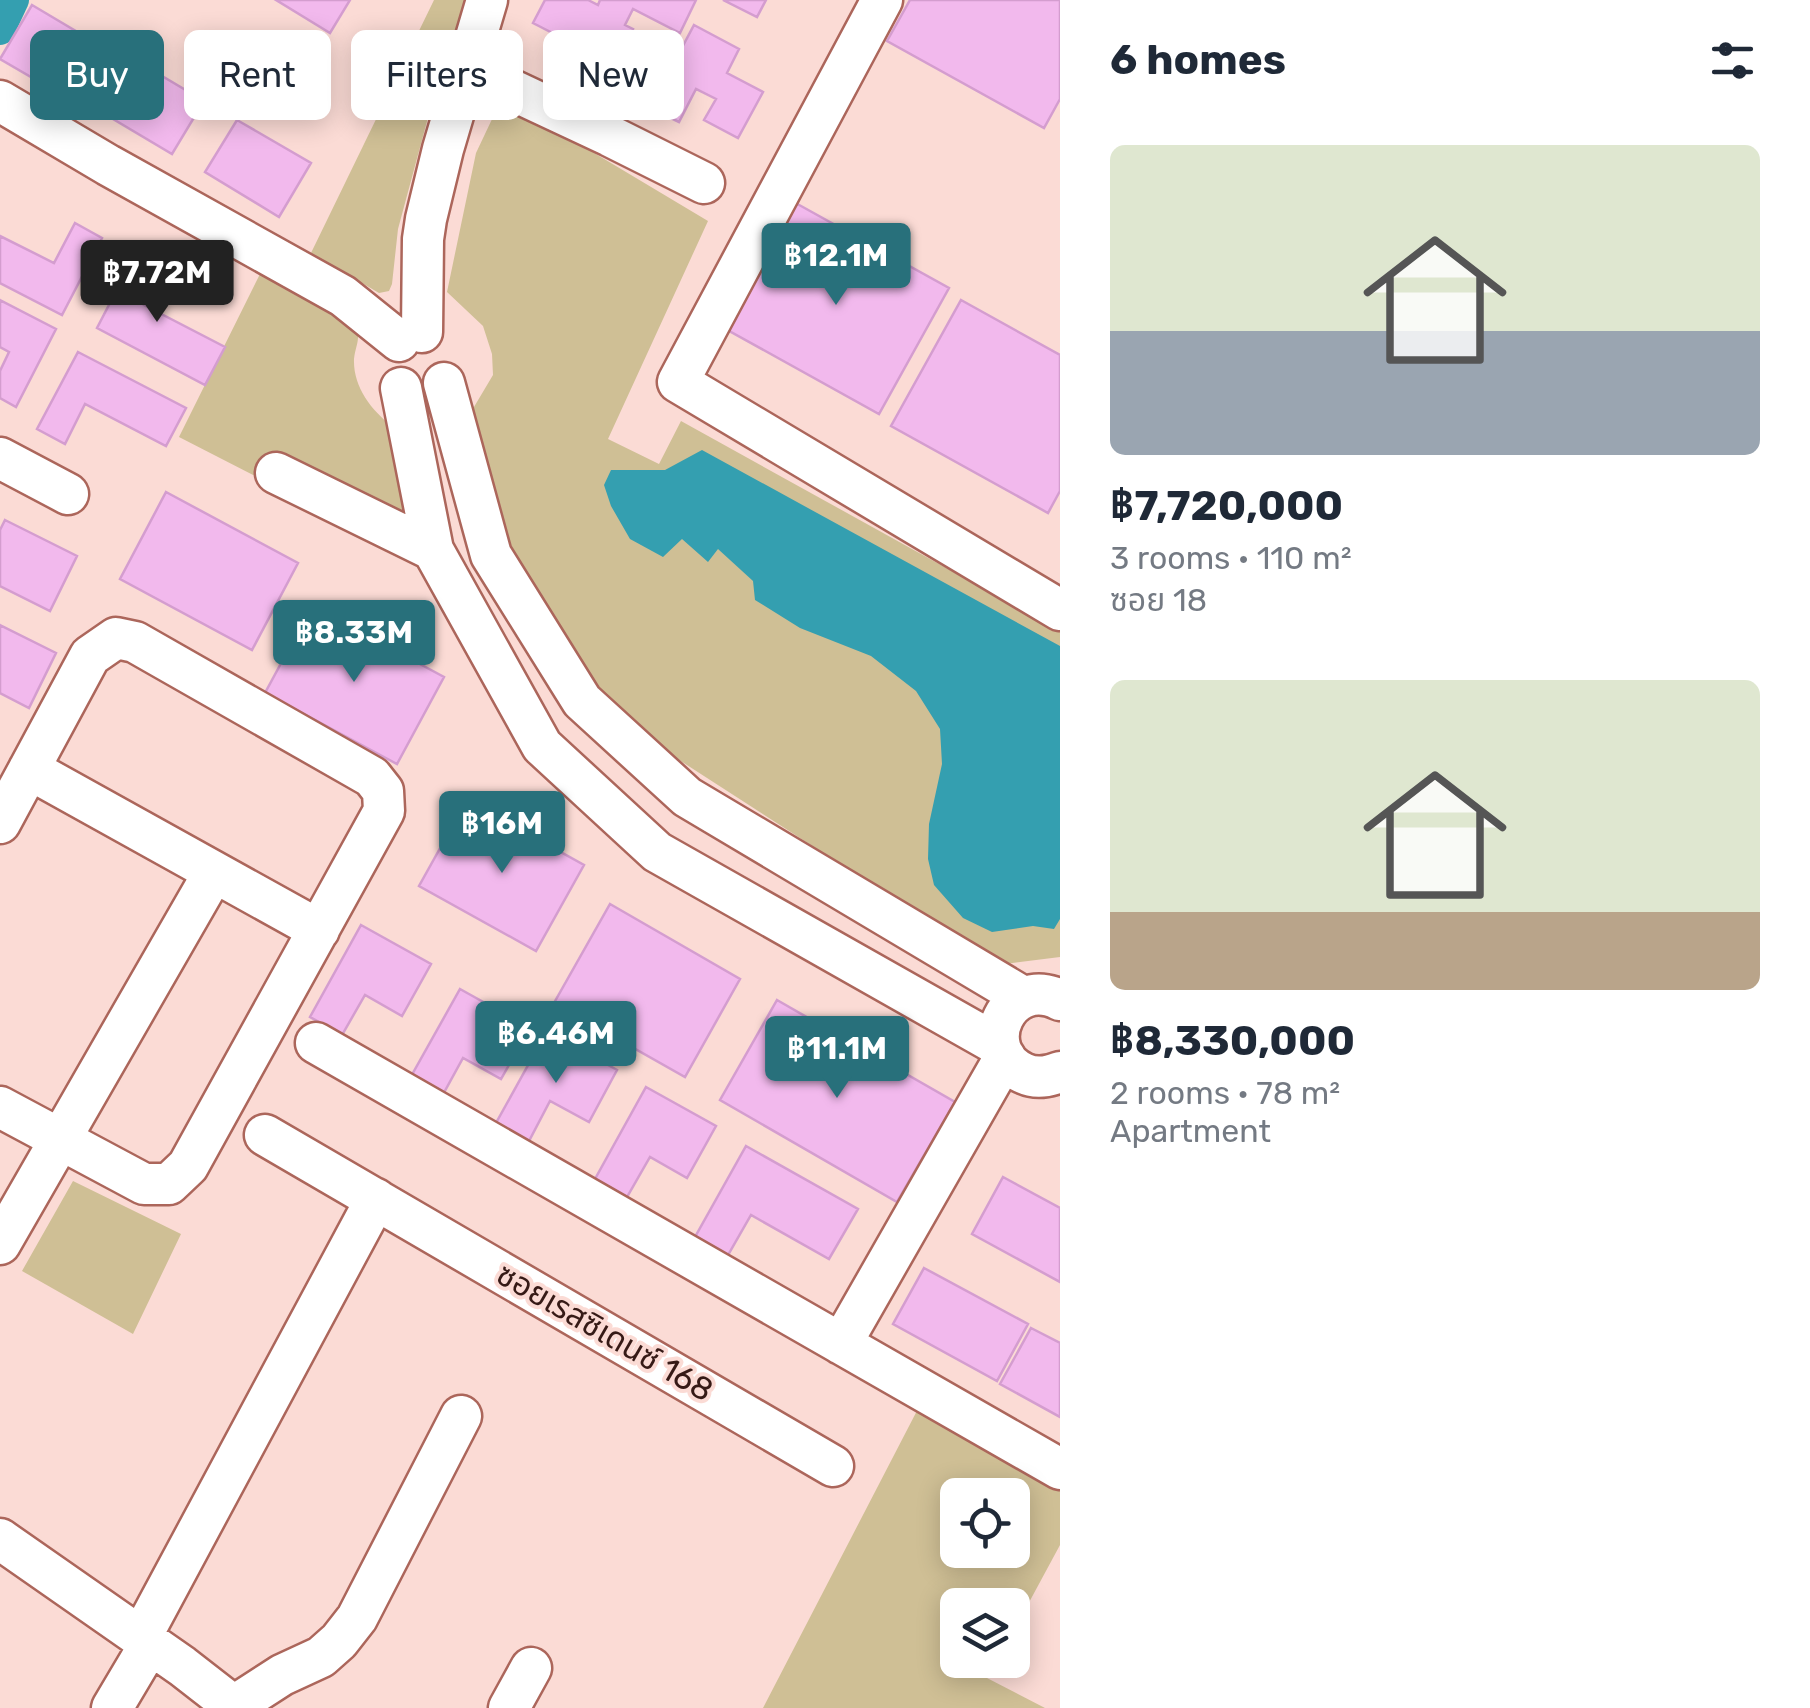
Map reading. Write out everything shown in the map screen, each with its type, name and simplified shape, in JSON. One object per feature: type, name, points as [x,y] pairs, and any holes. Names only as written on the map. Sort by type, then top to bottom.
[{"type":"street","points":[[478,30],[487,0]]},
{"type":"street","points":[[882,0],[678,382],[1060,610]]},
{"type":"street","points":[[523,95],[704,183]]},
{"type":"street","points":[[3,111],[124,174],[410,336]]},
{"type":"street","points":[[410,336],[426,219],[451,120]]},
{"type":"street","points":[[432,334],[448,346],[452,366],[444,384],[428,394],[410,393],[394,381],[389,360],[392,349],[410,336],[432,334]]},
{"type":"street","points":[[444,384],[491,555],[582,702],[687,797],[1049,994]]},
{"type":"street","points":[[401,388],[433,550],[542,746],[657,852],[1002,1052],[1014,1068],[1027,1075],[1054,1079]]},
{"type":"street","points":[[0,458],[68,494]]},
{"type":"street","points":[[276,473],[433,550]]},
{"type":"street","points":[[0,823],[90,656],[116,638],[135,642],[372,777],[383,791],[384,811],[188,1166],[169,1184],[144,1184],[0,1107]]},
{"type":"street","points":[[29,769],[319,930]]},
{"type":"street","points":[[0,1244],[214,872]]},
{"type":"street","points":[[842,1344],[1002,1052],[998,1034],[1005,1012],[1049,994]]},
{"type":"street","points":[[316,1043],[1060,1470]]},
{"type":"street","name":"ซอยเรสซิเดนซ์ 168","points":[[265,1134],[833,1466]]},
{"type":"street","points":[[112,1708],[376,1199]]},
{"type":"street","points":[[0,1539],[235,1707],[282,1675],[321,1657],[357,1618],[461,1416]]},
{"type":"street","points":[[509,1708],[531,1668]]},
{"type":"shaded area","points":[[434,0],[477,0],[463,30],[419,30]]},
{"type":"shaded area","points":[[523,111],[708,221],[608,439],[659,464],[681,421],[1060,631],[1060,957],[997,965],[659,747],[621,715],[532,605],[485,488],[471,412],[493,375],[492,354],[483,326],[447,292],[476,153],[492,120],[523,120]]},
{"type":"shaded area","points":[[376,120],[427,120],[398,229],[389,291],[379,293],[311,253]]},
{"type":"shaded area","points":[[262,270],[337,309],[352,321],[358,336],[354,369],[360,388],[370,405],[392,426],[407,510],[395,519],[263,480],[179,437]]},
{"type":"shaded area","points":[[73,1181],[181,1234],[133,1334],[22,1271]]},
{"type":"shaded area","points":[[921,1403],[1060,1479],[1060,1545],[1030,1601],[1030,1588],[940,1588],[940,1678],[987,1678],[1045,1708],[763,1708]]},
{"type":"water","points":[[702,450],[1060,646],[1060,919],[1054,929],[1033,926],[992,932],[963,918],[934,885],[928,859],[929,824],[942,764],[940,729],[916,691],[871,656],[800,628],[755,600],[753,581],[718,549],[708,562],[682,539],[663,557],[630,539],[604,485],[611,470],[665,470]]},
{"type":"building","points":[[276,0],[350,0],[331,31]]},
{"type":"building","points":[[545,0],[588,0],[598,5],[600,0],[696,0],[681,30],[633,9],[625,25],[632,30],[547,30],[533,23]]},
{"type":"building","points":[[723,0],[766,0],[757,17]]},
{"type":"building","points":[[910,0],[1060,0],[1060,99],[1044,128],[887,41]]},
{"type":"building","points":[[32,5],[74,30],[30,30],[30,76],[0,59]]},
{"type":"building","points":[[694,25],[739,49],[727,73],[763,92],[738,138],[704,120],[716,99],[696,89],[684,112],[684,44]]},
{"type":"building","points":[[164,77],[184,89],[184,120],[193,120],[172,154],[115,120],[164,120]]},
{"type":"building","points":[[237,120],[311,163],[279,217],[205,172]]},
{"type":"building","points":[[792,201],[949,288],[879,414],[722,327]]},
{"type":"building","points":[[75,223],[102,238],[62,315],[0,283],[0,236],[54,263]]},
{"type":"building","points":[[137,251],[165,265],[144,305],[225,347],[205,385],[97,328]]},
{"type":"building","points":[[0,300],[56,329],[16,407],[0,398],[0,371],[9,352],[0,347]]},
{"type":"building","points":[[961,300],[1060,355],[1060,491],[1048,513],[891,426]]},
{"type":"building","points":[[78,352],[186,408],[166,446],[85,404],[65,444],[37,429]]},
{"type":"building","points":[[166,492],[298,563],[252,650],[120,579]]},
{"type":"building","points":[[5,520],[77,556],[50,611],[0,586],[0,530]]},
{"type":"building","points":[[312,606],[444,677],[397,764],[265,693]]},
{"type":"building","points":[[0,625],[56,653],[29,708],[0,693]]},
{"type":"building","points":[[467,800],[584,865],[536,951],[419,886]]},
{"type":"building","points":[[610,904],[740,979],[685,1077],[554,1003]]},
{"type":"building","points":[[361,925],[431,964],[402,1016],[365,995],[342,1035],[310,1017]]},
{"type":"building","points":[[460,989],[530,1028],[501,1079],[463,1058],[441,1098],[409,1080]]},
{"type":"building","points":[[777,1000],[955,1102],[897,1202],[720,1100]]},
{"type":"building","points":[[547,1031],[617,1070],[589,1122],[550,1101],[529,1141],[496,1123]]},
{"type":"building","points":[[646,1087],[716,1126],[687,1178],[650,1157],[627,1197],[595,1179]]},
{"type":"building","points":[[746,1146],[858,1209],[829,1259],[751,1215],[728,1255],[695,1237]]},
{"type":"building","points":[[1003,1177],[1060,1208],[1060,1282],[972,1234]]},
{"type":"building","points":[[924,1268],[1028,1324],[997,1381],[893,1324]]},
{"type":"building","points":[[1031,1328],[1060,1343],[1060,1417],[1000,1384]]},
{"type":"waterway","points":[[0,30],[14,0]]}]
